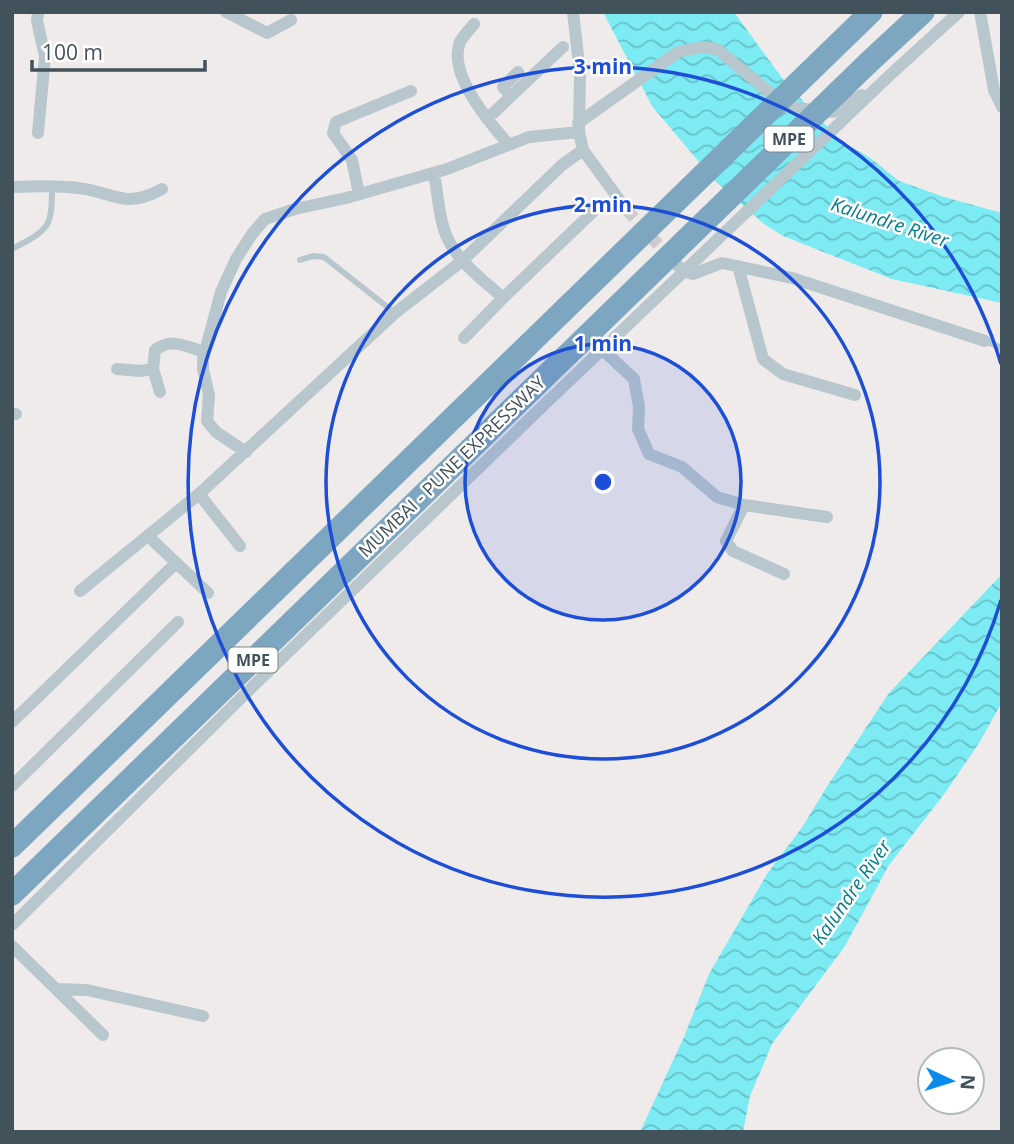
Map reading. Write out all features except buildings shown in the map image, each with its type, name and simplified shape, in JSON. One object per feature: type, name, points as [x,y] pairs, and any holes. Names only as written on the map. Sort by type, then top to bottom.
[{"type":"highway","name":"MUMBAI - PUNE EXPRESSWAY","points":[[12,846],[871,12]]},
{"type":"highway","name":"MUMBAI - PUNE EXPRESSWAY","points":[[12,894],[923,12]]},
{"type":"street","points":[[38,12],[37,21],[45,56],[38,133]]},
{"type":"street","points":[[226,12],[267,33],[291,20]]},
{"type":"street","points":[[573,12],[580,73],[578,128],[583,150],[626,209]]},
{"type":"street","points":[[12,925],[246,693],[603,350],[680,268],[714,245],[880,84],[959,12]]},
{"type":"street","points":[[980,12],[994,90],[1002,107]]},
{"type":"street","points":[[474,24],[460,42],[458,57],[472,96],[509,145]]},
{"type":"street","points":[[487,119],[563,47]]},
{"type":"street","points":[[246,452],[216,432],[207,421],[209,395],[203,369],[221,292],[236,259],[265,219],[434,173],[529,137],[578,128],[678,52],[702,47],[718,49],[787,107],[832,112],[880,84]]},
{"type":"street","points":[[511,96],[503,87],[518,72]]},
{"type":"street","points":[[359,194],[352,160],[333,133],[336,122],[411,91]]},
{"type":"street","points":[[80,591],[199,494],[395,313],[462,261],[562,164],[583,150]]},
{"type":"street","points":[[434,173],[442,224],[448,239],[462,261],[503,298]]},
{"type":"street","points":[[12,187],[80,188],[117,199],[137,200],[162,189]]},
{"type":"street","points":[[464,338],[600,205]]},
{"type":"street","points":[[680,268],[693,274],[710,265],[722,263],[792,278],[985,341]]},
{"type":"street","points":[[738,266],[763,359],[783,374],[855,395]]},
{"type":"street","points":[[160,392],[153,369],[155,350],[171,342],[205,352]]},
{"type":"street","points":[[603,350],[634,379],[639,407],[638,429],[649,454],[682,467],[718,497],[744,505],[827,517]]},
{"type":"street","points":[[117,369],[153,369]]},
{"type":"street","points":[[199,494],[240,546]]},
{"type":"street","points":[[744,505],[726,541],[728,546],[733,551],[784,574]]},
{"type":"street","points":[[148,536],[208,593]]},
{"type":"street","points":[[12,722],[176,563]]},
{"type":"street","points":[[12,786],[178,622]]},
{"type":"street","points":[[12,946],[103,1035]]},
{"type":"street","points":[[58,989],[87,990],[203,1016]]},
{"type":"lane","points":[[12,249],[39,235],[52,218],[52,187]]},
{"type":"lane","points":[[300,260],[313,256],[324,257],[395,313]]},
{"type":"lane","points":[[985,341],[1002,348]]},
{"type":"water","name":"Kalundre River","points":[[603,12],[734,12],[785,82],[842,142],[869,157],[899,181],[1002,213],[1002,303],[892,279],[783,236],[764,224],[715,181],[652,106]]},
{"type":"water","name":"Kalundre River","points":[[1002,574],[1002,702],[979,743],[945,793],[889,865],[845,946],[772,1044],[750,1096],[743,1132],[640,1132],[684,1037],[709,974],[767,874],[801,829],[889,693]]},
{"type":"tunnel","points":[[626,209],[672,260]]}]
